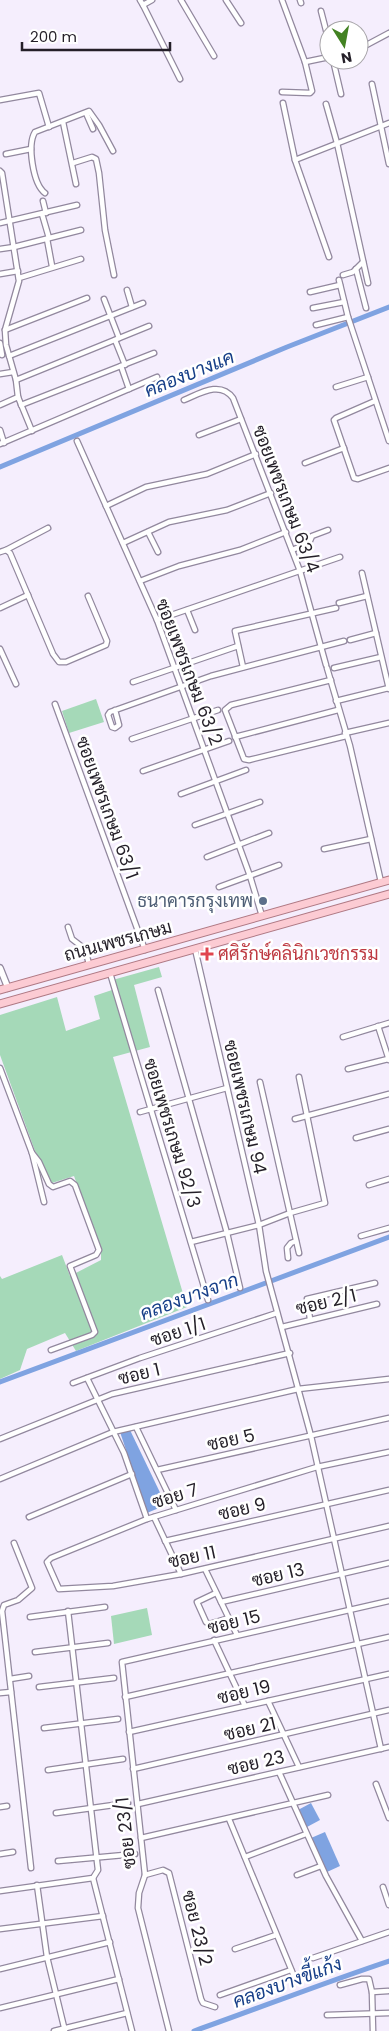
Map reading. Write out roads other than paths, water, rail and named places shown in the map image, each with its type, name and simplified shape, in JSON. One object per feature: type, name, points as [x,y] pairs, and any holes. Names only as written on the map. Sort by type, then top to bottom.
[{"type":"main road","name":"ถนนเพชรเกษม","points":[[0,990],[389,880]]},
{"type":"main road","name":"ถนนเพชรเกษม","points":[[0,1004],[389,894]]},
{"type":"main road","points":[[197,935],[198,949]]},
{"type":"street","points":[[140,0],[180,79]]},
{"type":"street","points":[[142,5],[152,0]]},
{"type":"street","points":[[181,0],[214,56]]},
{"type":"street","points":[[226,0],[242,23]]},
{"type":"street","points":[[282,0],[305,62],[312,93],[282,92]]},
{"type":"street","points":[[321,12],[323,20]]},
{"type":"street","points":[[369,44],[389,33]]},
{"type":"street","points":[[305,62],[319,59]]},
{"type":"street","points":[[335,70],[341,94]]},
{"type":"street","points":[[372,84],[389,164]]},
{"type":"street","points":[[0,100],[39,93],[49,127]]},
{"type":"street","points":[[283,103],[294,160],[329,257]]},
{"type":"street","points":[[326,104],[337,144],[368,283]]},
{"type":"street","points":[[45,194],[38,186],[31,149],[32,137],[35,132],[89,111],[92,113],[112,151]]},
{"type":"street","points":[[86,112],[93,129]]},
{"type":"street","points":[[63,122],[76,184]]},
{"type":"street","points":[[294,160],[389,123]]},
{"type":"street","points":[[6,154],[31,149]]},
{"type":"street","points":[[73,164],[92,157],[96,159],[105,230],[114,275]]},
{"type":"street","points":[[0,171],[6,196],[19,278],[19,287],[4,330],[16,380],[18,397],[32,431]]},
{"type":"street","points":[[0,197],[6,196]]},
{"type":"street","points":[[43,201],[52,266]]},
{"type":"street","points":[[0,223],[77,205]]},
{"type":"street","points":[[0,249],[81,230]]},
{"type":"street","points":[[19,278],[52,266],[81,259]]},
{"type":"street","points":[[343,275],[351,273],[363,262]]},
{"type":"street","points":[[356,269],[366,308]]},
{"type":"street","points":[[0,274],[18,271]]},
{"type":"street","points":[[310,292],[340,283],[348,318],[389,441]]},
{"type":"street","points":[[127,290],[132,308]]},
{"type":"street","points":[[4,330],[87,298]]},
{"type":"street","points":[[104,299],[117,339],[129,389]]},
{"type":"street","points":[[313,308],[344,302]]},
{"type":"street","points":[[9,356],[143,303]]},
{"type":"street","points":[[316,325],[348,318]]},
{"type":"street","points":[[16,380],[149,326]]},
{"type":"street","points":[[0,343],[2,355]]},
{"type":"street","points":[[21,406],[154,353]]},
{"type":"street","points":[[0,374],[13,372]]},
{"type":"street","points":[[0,430],[2,444],[157,377]]},
{"type":"street","points":[[336,387],[368,377]]},
{"type":"street","name":"ซอยเพชรเกษม 63/4","points":[[184,400],[209,390],[223,389],[233,398],[256,454],[300,571],[346,735],[381,882]]},
{"type":"street","points":[[0,405],[18,397]]},
{"type":"street","points":[[375,401],[334,418],[356,479],[389,468]]},
{"type":"street","points":[[198,435],[241,419]]},
{"type":"street","name":"ซอยเพชรเกษม 63/2","points":[[78,442],[157,620],[250,876],[262,916]]},
{"type":"street","points":[[305,463],[344,448]]},
{"type":"street","points":[[106,506],[146,488],[207,474],[256,454]]},
{"type":"street","points":[[123,543],[169,522],[228,510],[270,493]]},
{"type":"street","points":[[0,552],[48,528]]},
{"type":"street","points":[[292,550],[310,543],[312,536],[328,530]]},
{"type":"street","points":[[148,532],[158,552]]},
{"type":"street","points":[[140,582],[179,566],[240,550],[286,532]]},
{"type":"street","points":[[6,550],[10,553],[53,654],[59,662],[62,663],[104,646],[107,643],[88,596]]},
{"type":"street","points":[[157,620],[340,557]]},
{"type":"street","points":[[336,701],[389,688],[362,573]]},
{"type":"street","points":[[0,608],[28,595]]},
{"type":"street","points":[[243,667],[235,631],[312,613],[367,596]]},
{"type":"street","points":[[187,610],[195,630]]},
{"type":"street","points":[[350,640],[376,633]]},
{"type":"street","points":[[114,710],[180,686],[243,667],[344,641]]},
{"type":"street","points":[[133,682],[238,646]]},
{"type":"street","points":[[0,649],[16,684]]},
{"type":"street","points":[[334,668],[382,657]]},
{"type":"street","points":[[331,680],[228,707],[225,710],[244,758],[250,760],[389,723]]},
{"type":"street","name":"ซอยเพชรเกษม 63/1","points":[[56,704],[144,950]]},
{"type":"street","points":[[132,739],[218,710]]},
{"type":"street","points":[[235,737],[338,710]]},
{"type":"street","points":[[143,771],[229,740]]},
{"type":"street","points":[[181,794],[246,770]]},
{"type":"street","points":[[194,825],[260,802]]},
{"type":"street","points":[[207,857],[268,833]]},
{"type":"street","points":[[324,849],[371,839]]},
{"type":"street","points":[[219,887],[279,865]]},
{"type":"street","points":[[68,927],[72,938],[85,950],[89,964]]},
{"type":"street","name":"ซอยเพชรเกษม 94","points":[[198,949],[258,1225],[266,1271],[311,1436],[381,1749]]},
{"type":"street","points":[[0,968],[8,988]]},
{"type":"street","name":"ซอยเพชรเกษม 92/3","points":[[110,973],[208,1300]]},
{"type":"street","points":[[158,990],[240,1288]]},
{"type":"street","points":[[343,1036],[389,1023]]},
{"type":"street","points":[[348,1069],[389,1060],[378,1026]]},
{"type":"street","points":[[0,1068],[32,1153],[44,1202]]},
{"type":"street","points":[[191,1242],[258,1225],[325,1203],[299,1077]]},
{"type":"street","points":[[260,1082],[299,1253]]},
{"type":"street","points":[[140,1112],[227,1088]]},
{"type":"street","points":[[294,1119],[389,1094]]},
{"type":"street","points":[[356,1138],[389,1129]]},
{"type":"street","points":[[32,1153],[40,1162],[49,1184],[54,1186],[70,1181],[75,1185],[99,1250],[96,1255],[70,1266],[95,1332],[92,1335],[51,1350]]},
{"type":"street","points":[[369,1185],[389,1179]]},
{"type":"street","points":[[361,1236],[389,1228]]},
{"type":"street","points":[[288,1258],[287,1248],[296,1241]]},
{"type":"street","points":[[310,1319],[307,1299],[376,1282]]},
{"type":"street","name":"ซอย 2/1","points":[[282,1327],[376,1304]]},
{"type":"street","name":"ซอย 1/1","points":[[73,1383],[277,1313]]},
{"type":"street","name":"ซอย 1","points":[[0,1439],[96,1399],[119,1392],[290,1354]]},
{"type":"street","points":[[87,1378],[132,1474],[147,1519]]},
{"type":"street","points":[[0,1479],[113,1432],[298,1389],[389,1379]]},
{"type":"street","name":"ซอย 5","points":[[157,1470],[389,1418]]},
{"type":"street","points":[[136,1427],[176,1510]]},
{"type":"street","name":"ซอย 7","points":[[57,1586],[48,1560],[147,1519],[317,1467],[389,1452]]},
{"type":"street","points":[[29,1517],[132,1474]]},
{"type":"street","name":"ซอย 9","points":[[165,1541],[389,1490]]},
{"type":"street","points":[[154,1517],[181,1574]]},
{"type":"street","name":"ซอย 11","points":[[57,1586],[63,1590],[104,1587],[181,1574],[389,1526]]},
{"type":"street","points":[[14,1543],[32,1588],[22,1597],[6,1604],[2,1609],[32,1868]]},
{"type":"street","name":"ซอย 13","points":[[221,1602],[389,1564]]},
{"type":"street","points":[[205,1569],[237,1635]]},
{"type":"street","points":[[216,1593],[197,1602],[201,1614],[209,1624],[229,1618]]},
{"type":"street","name":"ซอย 15","points":[[124,1660],[389,1601]]},
{"type":"street","points":[[30,1617],[105,1607]]},
{"type":"street","points":[[68,1611],[78,1682],[97,1858],[98,1870],[93,1878],[132,2031]]},
{"type":"street","points":[[125,1697],[389,1637]]},
{"type":"street","points":[[214,1640],[246,1706]]},
{"type":"street","points":[[35,1652],[108,1643]]},
{"type":"street","name":"ซอย 23/1","points":[[124,1660],[121,1666],[145,1875],[139,1893],[138,1908],[169,2031]]},
{"type":"street","name":"ซอย 19","points":[[129,1732],[389,1674]]},
{"type":"street","points":[[10,1679],[29,1676]]},
{"type":"street","points":[[39,1687],[114,1678]]},
{"type":"street","points":[[0,1694],[11,1692]]},
{"type":"street","points":[[268,1701],[299,1767]]},
{"type":"street","name":"ซอย 21","points":[[133,1769],[389,1710]]},
{"type":"street","points":[[44,1728],[118,1719]]},
{"type":"street","name":"ซอย 23","points":[[138,1804],[389,1747]]},
{"type":"street","points":[[48,1770],[123,1759]]},
{"type":"street","points":[[279,1772],[321,1866],[362,1940]]},
{"type":"street","points":[[376,1784],[389,1818]]},
{"type":"street","points":[[141,1838],[328,1795]]},
{"type":"street","points":[[56,1813],[128,1803]]},
{"type":"street","points":[[0,1807],[7,1806]]},
{"type":"street","points":[[229,1819],[296,1981]]},
{"type":"street","points":[[245,1857],[306,1834]]},
{"type":"street","points":[[0,1854],[13,1852]]},
{"type":"street","points":[[58,1861],[134,1854]]},
{"type":"street","points":[[298,1875],[321,1866]]},
{"type":"street","name":"ซอย 23/2","points":[[145,1875],[163,1870],[169,1873],[202,2002],[215,2008]]},
{"type":"street","points":[[0,1891],[93,1878]]},
{"type":"street","points":[[37,1885],[47,1957],[65,2030]]},
{"type":"street","points":[[383,1887],[389,1905]]},
{"type":"street","points":[[0,1930],[103,1916]]},
{"type":"street","points":[[313,1958],[389,1932]]},
{"type":"street","points":[[235,1949],[276,1935]]},
{"type":"street","points":[[0,1969],[110,1942]]},
{"type":"street","points":[[220,1995],[291,1970]]},
{"type":"street","points":[[340,1985],[368,1978],[372,1992],[373,2031]]},
{"type":"street","points":[[0,2008],[119,1979]]},
{"type":"street","points":[[372,1992],[388,1991]]},
{"type":"street","points":[[54,2031],[65,2030],[128,2013]]},
{"type":"street","points":[[327,2015],[389,2013]]},
{"type":"water","points":[[130,1430],[166,1505],[147,1513],[120,1432]]},
{"type":"water","points":[[311,1803],[320,1820],[307,1827],[298,1810]]},
{"type":"water","points":[[325,1832],[340,1866],[327,1872],[311,1838]]},
{"type":"waterway","name":"คลองบางแค","points":[[0,467],[287,347],[389,307]]},
{"type":"waterway","name":"คลองบางจาก","points":[[0,1382],[389,1237]]},
{"type":"waterway","name":"คลองบางขี้แก้ง","points":[[194,2031],[389,1961]]},
{"type":"place","name":"ธนาคารกรุงเทพ","points":[[263,901]]},
{"type":"place","name":"ศศิรักษ์คลินิกเวชกรรม","points":[[207,954]]}]
